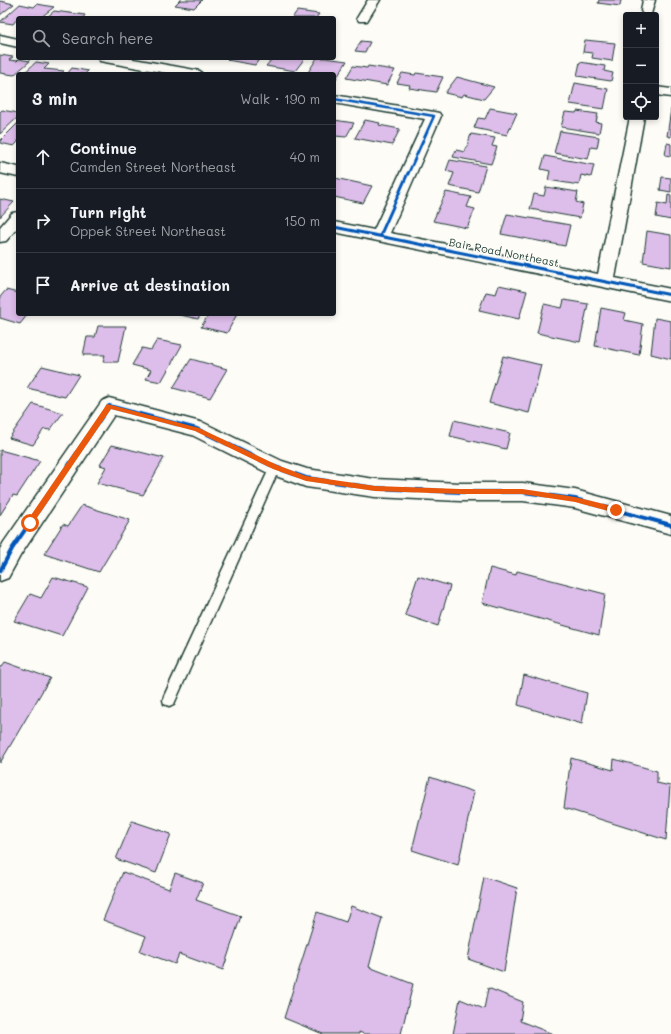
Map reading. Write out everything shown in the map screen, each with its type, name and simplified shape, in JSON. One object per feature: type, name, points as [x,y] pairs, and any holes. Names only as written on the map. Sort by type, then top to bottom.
[{"type":"street","points":[[363,18],[374,0]]},
{"type":"street","points":[[0,39],[16,43]]},
{"type":"street","points":[[116,60],[184,72]]},
{"type":"street","points":[[659,91],[671,93]]},
{"type":"street","points":[[336,99],[434,116],[380,236]]},
{"type":"street","points":[[605,282],[636,120]]},
{"type":"street","points":[[0,168],[16,172]]},
{"type":"street","points":[[0,237],[16,219]]},
{"type":"street","name":"Bair Road Northeast","points":[[336,226],[671,295]]},
{"type":"street","points":[[0,571],[12,549],[109,406],[197,430],[275,467],[306,478],[375,488],[460,492],[522,492],[575,499],[671,525]]},
{"type":"lane","points":[[169,700],[275,467]]},
{"type":"building","points":[[180,0],[202,0],[194,8],[175,5]]},
{"type":"building","points":[[599,0],[621,0],[620,6],[598,3]]},
{"type":"building","points":[[0,1],[14,4],[0,15]]},
{"type":"building","points":[[20,4],[34,7],[37,4],[54,7],[43,16],[16,16],[16,20],[13,24],[0,22]]},
{"type":"building","points":[[54,11],[85,15],[84,16],[48,16]]},
{"type":"building","points":[[297,11],[319,14],[318,16],[293,16]]},
{"type":"building","points":[[585,40],[615,43],[612,61],[592,58],[593,53],[583,52]]},
{"type":"building","points":[[361,41],[370,42],[365,52],[355,51]]},
{"type":"building","points":[[0,55],[13,57],[9,60],[30,61],[14,75],[0,73]]},
{"type":"building","points":[[227,60],[259,60],[255,65]]},
{"type":"building","points":[[271,60],[303,60],[295,71],[266,66]]},
{"type":"building","points":[[316,60],[347,61],[336,79],[336,72],[308,72]]},
{"type":"building","points":[[36,62],[49,64],[44,69],[64,71],[63,72],[25,72]]},
{"type":"building","points":[[580,62],[605,66],[604,71],[613,73],[611,81],[577,76]]},
{"type":"building","points":[[353,66],[367,68],[368,66],[395,70],[387,85],[346,78]]},
{"type":"building","points":[[72,68],[88,71],[87,72],[69,72]]},
{"type":"building","points":[[402,73],[415,75],[416,73],[443,77],[436,92],[409,88],[410,85],[397,83]]},
{"type":"building","points":[[457,77],[494,87],[484,99],[464,94],[462,97],[445,93]]},
{"type":"building","points":[[575,83],[608,89],[604,109],[570,104]]},
{"type":"building","points":[[490,108],[517,113],[507,135],[474,128],[478,118],[485,119]]},
{"type":"building","points":[[671,109],[671,137],[667,136]]},
{"type":"building","points":[[2,110],[16,113],[16,119],[0,134],[0,112]]},
{"type":"building","points":[[577,111],[598,114],[596,122],[601,123],[599,133],[561,127],[565,112],[576,113]]},
{"type":"building","points":[[336,120],[354,123],[346,137],[336,136]]},
{"type":"building","points":[[365,120],[380,123],[379,125],[400,129],[392,145],[355,138]]},
{"type":"building","points":[[16,125],[16,144],[14,146],[0,143],[0,141]]},
{"type":"building","points":[[560,131],[599,137],[597,148],[591,147],[588,159],[554,153]]},
{"type":"building","points":[[471,134],[495,138],[492,146],[497,147],[491,164],[453,157],[456,150],[465,152]]},
{"type":"building","points":[[667,143],[671,144],[671,156],[665,155]]},
{"type":"building","points":[[545,156],[594,165],[591,177],[581,175],[579,185],[548,180],[550,171],[541,169]]},
{"type":"building","points":[[450,160],[486,166],[478,192],[449,186],[454,173],[446,171]]},
{"type":"building","points":[[662,177],[671,178],[671,192],[660,190]]},
{"type":"building","points":[[336,178],[372,186],[363,203],[336,197]]},
{"type":"building","points":[[546,187],[578,192],[576,202],[583,204],[580,218],[530,209],[534,194],[544,196]]},
{"type":"building","points":[[446,192],[471,197],[467,207],[475,209],[467,228],[433,221]]},
{"type":"building","points":[[668,195],[671,196],[671,220],[656,217],[658,203],[667,205]]},
{"type":"building","points":[[0,199],[14,202],[0,217]]},
{"type":"building","points":[[507,214],[570,225],[565,246],[501,234]]},
{"type":"building","points":[[647,231],[671,235],[671,267],[643,262]]},
{"type":"building","points":[[499,285],[527,291],[519,319],[479,310],[486,292],[496,294]]},
{"type":"building","points":[[6,290],[16,292],[16,316],[26,316],[20,324],[0,318],[0,297]]},
{"type":"building","points":[[564,300],[588,304],[580,342],[537,333],[544,304],[562,308]]},
{"type":"building","points":[[601,308],[626,313],[624,320],[643,324],[639,355],[595,346]]},
{"type":"building","points":[[185,316],[200,316],[198,319]]},
{"type":"building","points":[[208,316],[236,316],[227,333],[201,327]]},
{"type":"building","points":[[655,318],[671,321],[671,359],[651,354]]},
{"type":"building","points":[[98,326],[126,326],[118,362],[103,362],[105,355],[83,355],[87,337],[95,337]]},
{"type":"building","points":[[157,340],[182,345],[161,382],[146,379],[151,370],[132,365],[142,348],[151,350]]},
{"type":"building","points":[[503,356],[541,365],[529,413],[489,403]]},
{"type":"building","points":[[191,359],[227,369],[210,398],[173,388]]},
{"type":"building","points":[[42,366],[79,375],[65,397],[27,388]]},
{"type":"building","points":[[33,404],[63,413],[50,430],[44,429],[33,445],[9,438]]},
{"type":"building","points":[[454,420],[510,433],[506,449],[450,436]]},
{"type":"building","points":[[112,445],[164,458],[143,495],[97,483],[106,467],[100,465]]},
{"type":"building","points":[[0,450],[40,461],[17,496],[13,495],[0,515]]},
{"type":"building","points":[[82,505],[130,520],[99,572],[44,554],[63,524],[68,526]]},
{"type":"building","points":[[490,568],[516,575],[517,571],[605,594],[599,635],[482,603]]},
{"type":"building","points":[[418,576],[450,586],[438,626],[405,615]]},
{"type":"building","points":[[53,577],[88,587],[62,636],[14,621],[30,594],[41,598]]},
{"type":"building","points":[[5,662],[50,678],[0,763],[0,669]]},
{"type":"building","points":[[524,675],[587,693],[582,724],[518,705]]},
{"type":"building","points":[[571,758],[613,770],[614,759],[657,771],[657,783],[670,786],[666,840],[564,808]]},
{"type":"building","points":[[430,777],[474,792],[458,865],[412,850]]},
{"type":"building","points":[[132,821],[171,834],[156,873],[116,859]]},
{"type":"building","points":[[123,872],[169,889],[175,873],[203,883],[196,900],[241,916],[223,970],[179,954],[175,964],[140,951],[146,936],[103,920]]},
{"type":"building","points":[[484,877],[517,888],[504,972],[468,959]]},
{"type":"building","points":[[351,906],[382,918],[369,967],[413,984],[401,1034],[364,1034],[359,1032],[359,1034],[323,1034],[284,1018],[317,912],[346,922]]},
{"type":"building","points":[[488,988],[523,1002],[520,1021],[553,1034],[453,1034],[460,999],[484,1009]]},
{"type":"cycle path","points":[[336,99],[434,116],[380,236]]},
{"type":"cycle path","points":[[336,227],[671,295]]},
{"type":"cycle path","points":[[0,571],[12,549],[109,406],[197,429],[275,467],[306,478],[375,488],[460,492],[523,492],[575,499],[671,525]]},
{"type":"route","points":[[30,523],[109,406],[197,430],[275,467],[306,478],[338,484],[375,488],[460,492],[522,492],[575,499],[616,510]]}]
